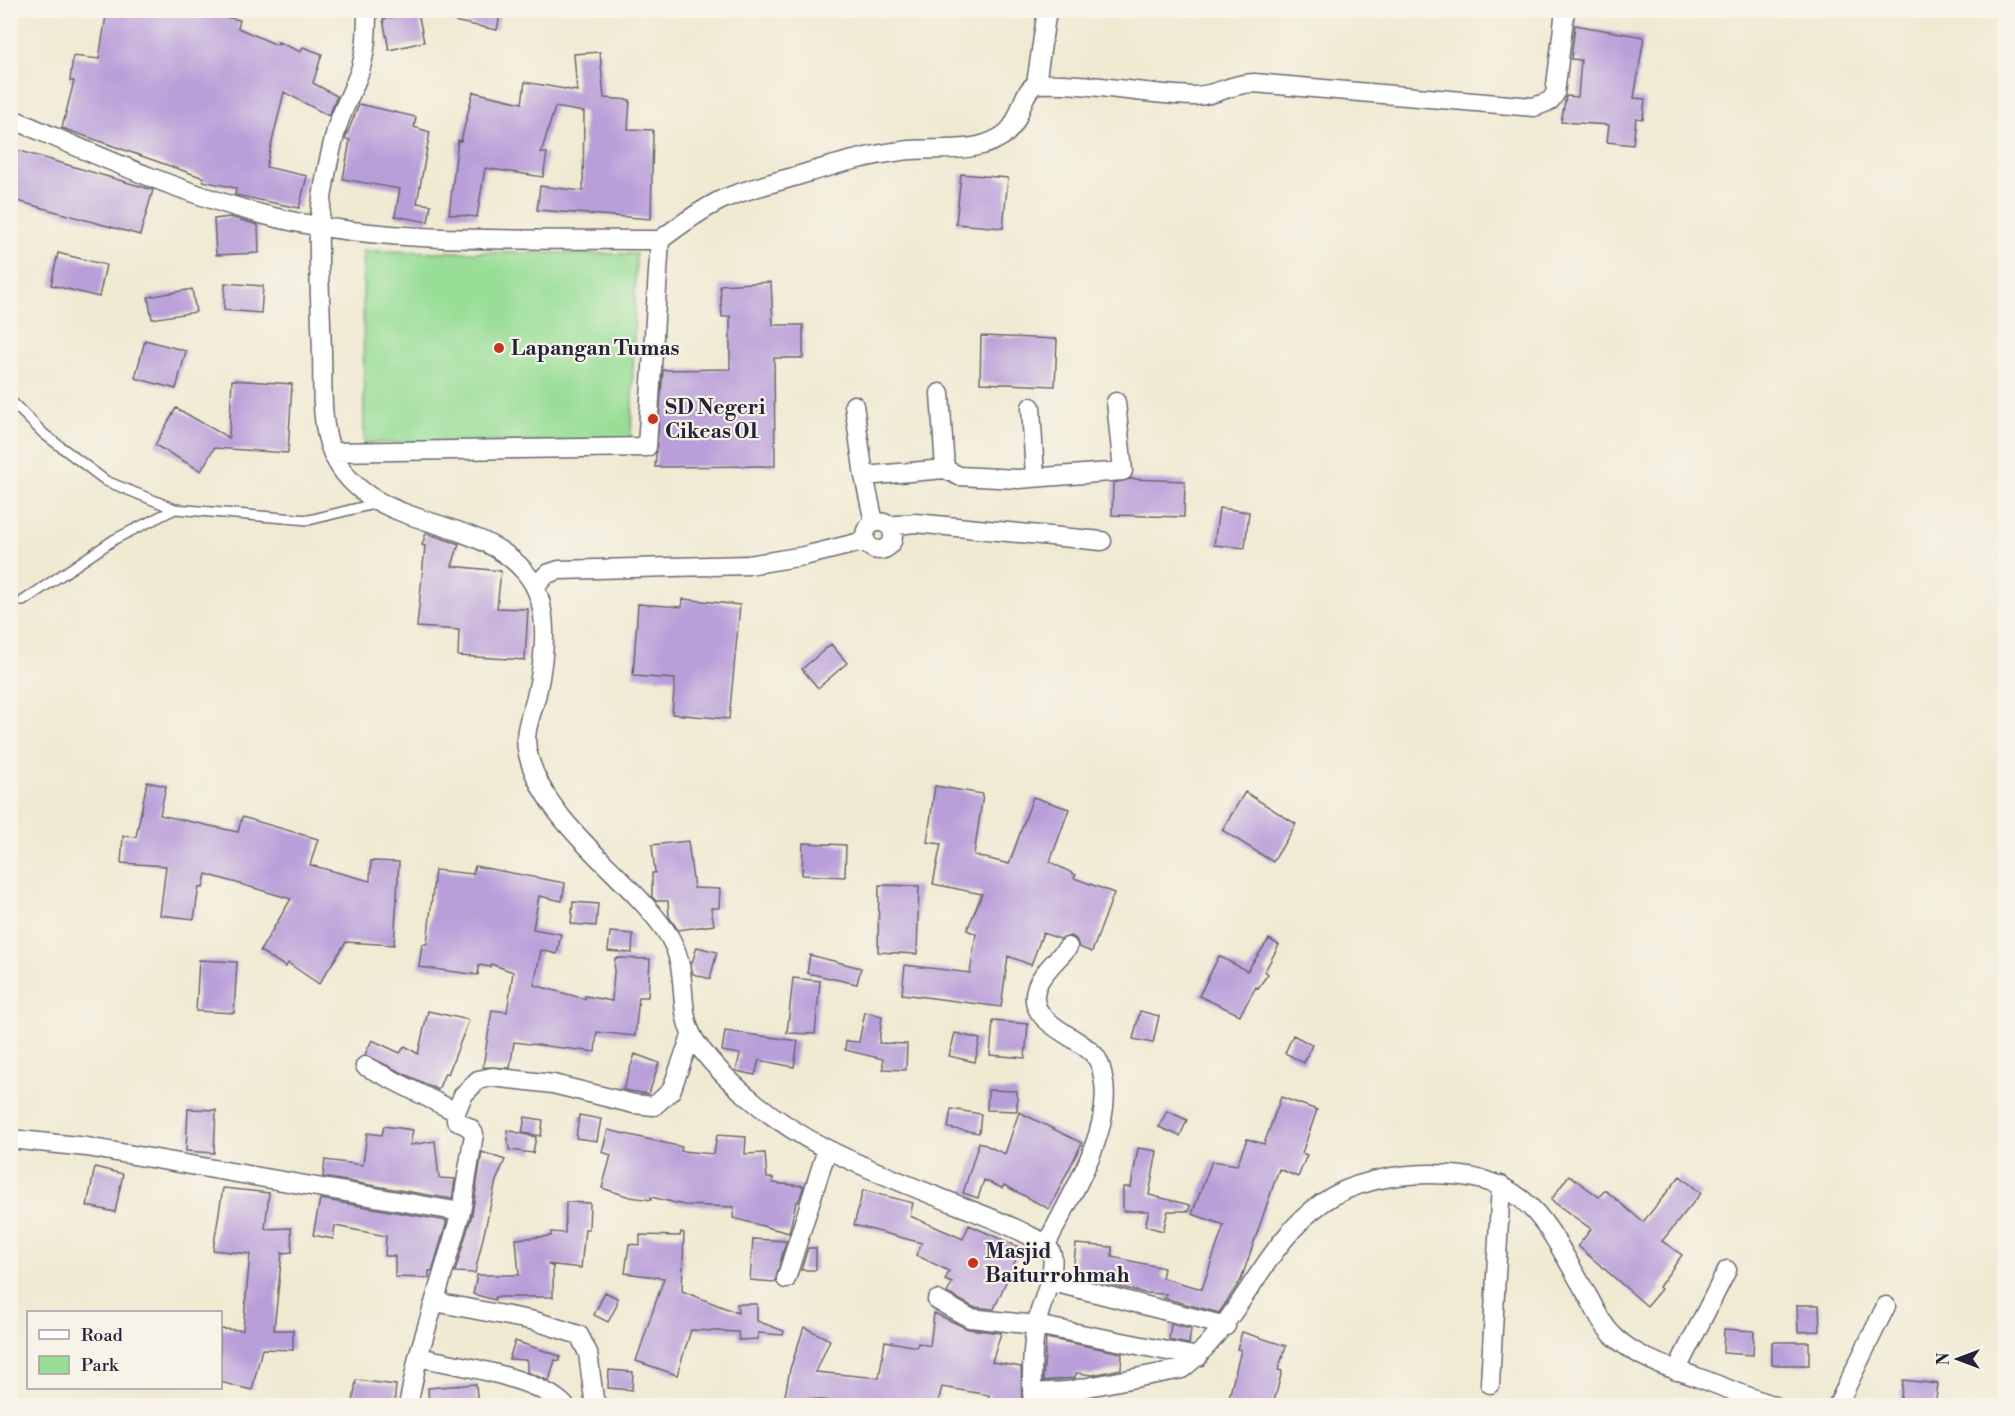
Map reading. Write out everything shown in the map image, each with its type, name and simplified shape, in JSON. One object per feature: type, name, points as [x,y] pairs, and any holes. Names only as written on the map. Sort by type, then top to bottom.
[{"type":"street","points":[[367,10],[368,39],[359,75],[337,126],[319,225],[323,386],[327,435],[332,452],[345,475],[378,503],[499,547],[526,572],[536,586],[543,634],[536,696],[526,730],[529,760],[571,831],[643,900],[669,935],[681,961],[683,1007],[691,1036],[701,1050],[758,1104],[827,1149],[998,1221],[1046,1245],[1052,1255],[1049,1281],[1036,1325],[1032,1399],[1182,1369],[1198,1357],[1226,1326],[1286,1238],[1309,1212],[1324,1201],[1387,1178],[1418,1174],[1450,1174],[1502,1185],[1527,1202],[1542,1218],[1601,1321],[1616,1338],[1636,1353],[1676,1371],[1775,1406]]},
{"type":"street","points":[[10,118],[190,191],[262,214],[319,225],[434,236],[660,240],[693,215],[722,200],[863,156],[915,149],[955,149],[997,140],[1010,132],[1026,96],[1036,84],[1047,10]]},
{"type":"street","points":[[1036,84],[1126,88],[1200,96],[1219,93],[1236,84],[1254,83],[1534,107],[1550,101],[1555,94],[1565,10]]},
{"type":"street","points":[[332,452],[647,447],[660,240]]},
{"type":"street","points":[[940,393],[945,469]]},
{"type":"street","points":[[864,476],[945,469],[959,476],[1018,479],[1123,471],[1116,402]]},
{"type":"street","points":[[854,405],[864,476],[881,524],[893,534],[892,542],[886,548],[878,550],[870,548],[865,541],[868,526],[881,524],[915,523],[1102,541]]},
{"type":"street","points":[[1031,407],[1035,477]]},
{"type":"street","points":[[536,586],[547,574],[559,570],[748,565],[804,556],[865,541]]},
{"type":"street","points":[[1046,1245],[1091,1154],[1098,1132],[1104,1086],[1097,1058],[1081,1041],[1046,1021],[1037,1011],[1034,998],[1037,985],[1068,947]]},
{"type":"street","points":[[408,1406],[418,1357],[461,1212],[474,1134],[470,1128],[456,1120],[456,1112],[463,1095],[474,1083],[492,1077],[553,1084],[634,1104],[654,1106],[670,1091],[691,1036]]},
{"type":"street","points":[[365,1066],[456,1112]]},
{"type":"street","points":[[10,1139],[87,1148],[461,1212]]},
{"type":"street","points":[[786,1279],[827,1149]]},
{"type":"street","points":[[1490,1384],[1502,1185]]},
{"type":"street","points":[[1676,1371],[1727,1270]]},
{"type":"street","points":[[1049,1281],[1226,1326]]},
{"type":"street","points":[[937,1300],[970,1318],[1036,1325],[1198,1357]]},
{"type":"street","points":[[435,1302],[535,1321],[579,1335],[588,1353],[594,1399],[598,1406]]},
{"type":"street","points":[[1837,1406],[1886,1306]]},
{"type":"street","points":[[418,1357],[472,1368],[544,1389],[565,1406]]},
{"type":"lane","points":[[10,400],[44,434],[106,480],[175,509],[309,520],[378,503]]},
{"type":"lane","points":[[23,601],[115,539],[175,509]]},
{"type":"green space","name":"Lapangan Tumas","points":[[363,251],[636,254],[631,441],[364,443]]},
{"type":"building","points":[[107,10],[147,14],[148,10],[187,10],[240,20],[238,28],[277,45],[278,42],[301,52],[303,47],[322,54],[313,83],[337,96],[329,116],[284,92],[266,167],[307,176],[299,208],[235,195],[236,188],[203,181],[204,178],[62,128],[74,81],[70,81],[73,56],[99,59]]},
{"type":"building","points":[[440,10],[501,10],[497,30],[439,18]]},
{"type":"building","points":[[418,12],[424,42],[389,50],[383,19]]},
{"type":"building","points":[[1575,25],[1644,37],[1634,98],[1645,99],[1643,119],[1636,118],[1633,145],[1607,142],[1609,125],[1561,122],[1566,96],[1578,97],[1581,60],[1571,59]]},
{"type":"building","points":[[600,52],[604,98],[630,100],[628,129],[653,130],[651,219],[537,210],[540,186],[583,191],[584,112],[555,107],[541,153],[547,153],[543,177],[485,168],[477,217],[449,214],[458,140],[461,141],[473,92],[522,103],[525,82],[577,91],[574,54]]},
{"type":"building","points":[[359,104],[416,117],[414,127],[430,132],[417,203],[431,205],[428,222],[395,216],[400,189],[343,179],[350,140],[345,139]]},
{"type":"building","points":[[10,148],[153,190],[140,235],[10,199]]},
{"type":"building","points":[[961,174],[1008,178],[1003,228],[956,224]]},
{"type":"building","points":[[230,217],[258,225],[259,253],[216,255],[214,219]]},
{"type":"building","points":[[58,253],[106,265],[99,297],[51,285]]},
{"type":"building","points":[[771,282],[773,325],[803,325],[803,358],[774,358],[775,466],[655,467],[663,370],[730,369],[730,316],[722,317],[720,285]]},
{"type":"building","points":[[225,283],[263,286],[261,313],[224,310]]},
{"type":"building","points":[[192,289],[196,312],[152,319],[148,297]]},
{"type":"building","points":[[981,336],[1057,339],[1055,386],[980,383]]},
{"type":"building","points":[[145,340],[186,351],[176,389],[135,378]]},
{"type":"building","points":[[232,380],[292,384],[288,453],[214,448],[201,471],[155,445],[176,408],[229,438]]},
{"type":"building","points":[[1130,479],[1185,481],[1184,517],[1112,515],[1113,483]]},
{"type":"building","points":[[1219,508],[1249,512],[1245,548],[1214,545]]},
{"type":"building","points":[[426,533],[459,544],[452,566],[501,571],[497,608],[528,609],[525,660],[458,656],[459,630],[417,627],[425,546],[422,545]]},
{"type":"building","points":[[683,599],[740,605],[729,719],[672,714],[675,679],[633,676],[638,604],[682,607]]},
{"type":"building","points":[[831,644],[847,663],[818,688],[802,669]]},
{"type":"building","points":[[147,782],[166,786],[160,815],[238,832],[242,817],[318,839],[310,865],[370,881],[371,861],[399,862],[394,945],[346,942],[319,984],[288,963],[286,967],[260,951],[291,899],[206,874],[203,888],[199,887],[194,919],[160,915],[166,866],[121,863],[123,836],[136,837]]},
{"type":"building","points":[[935,786],[983,794],[974,855],[1009,864],[1033,797],[1069,809],[1050,862],[1076,875],[1074,878],[1114,893],[1092,952],[1079,947],[1076,939],[1071,936],[1060,939],[1043,933],[1031,965],[1008,956],[1001,1007],[902,994],[905,965],[970,973],[976,934],[967,930],[982,894],[933,884],[941,844],[927,842]]},
{"type":"building","points":[[1245,792],[1296,824],[1273,862],[1222,830]]},
{"type":"building","points":[[688,841],[694,888],[720,889],[719,908],[711,908],[714,925],[678,930],[669,917],[668,901],[656,901],[652,897],[652,873],[655,873],[652,845]]},
{"type":"building","points":[[803,843],[846,845],[845,877],[802,875]]},
{"type":"building","points":[[475,866],[565,883],[562,901],[539,896],[533,929],[561,934],[557,954],[541,950],[534,985],[585,999],[585,996],[612,1001],[615,958],[650,959],[648,997],[639,997],[635,1036],[597,1032],[595,1052],[514,1042],[510,1068],[483,1067],[492,1010],[507,1012],[513,972],[491,964],[490,967],[479,965],[478,975],[419,967],[422,944],[427,944],[435,870],[473,874]]},
{"type":"building","points":[[879,885],[919,886],[917,954],[878,952]]},
{"type":"building","points":[[573,902],[598,904],[596,926],[571,924]]},
{"type":"building","points":[[610,932],[633,934],[632,953],[608,951]]},
{"type":"building","points":[[1269,939],[1279,945],[1265,971],[1268,974],[1258,988],[1256,987],[1240,1015],[1199,996],[1219,956],[1247,971]]},
{"type":"building","points":[[697,947],[717,952],[710,979],[693,974],[691,966]]},
{"type":"building","points":[[810,955],[861,968],[857,984],[807,973]]},
{"type":"building","points":[[199,960],[237,962],[234,1013],[196,1011]]},
{"type":"building","points":[[793,978],[820,981],[815,1034],[787,1033]]},
{"type":"building","points":[[428,1011],[469,1020],[448,1074],[445,1073],[438,1090],[365,1055],[372,1040],[400,1053],[405,1046],[418,1054]]},
{"type":"building","points":[[1140,1011],[1159,1016],[1153,1043],[1133,1039]]},
{"type":"building","points":[[865,1012],[882,1016],[879,1043],[907,1044],[906,1070],[883,1069],[883,1059],[845,1050],[846,1041],[859,1042]]},
{"type":"building","points":[[993,1021],[1028,1024],[1025,1058],[990,1055]]},
{"type":"building","points":[[725,1031],[798,1041],[794,1067],[759,1060],[755,1075],[736,1071],[740,1054],[722,1051]]},
{"type":"building","points":[[955,1033],[980,1039],[975,1062],[949,1056]]},
{"type":"building","points":[[1293,1035],[1312,1045],[1304,1063],[1285,1053]]},
{"type":"building","points":[[635,1054],[659,1063],[649,1094],[623,1090]]},
{"type":"building","points":[[988,1090],[1017,1091],[1017,1111],[987,1110]]},
{"type":"building","points":[[1281,1097],[1317,1110],[1302,1153],[1307,1155],[1298,1177],[1279,1169],[1241,1280],[1219,1313],[1164,1298],[1166,1294],[1145,1293],[1112,1285],[1114,1275],[1073,1271],[1076,1244],[1112,1247],[1112,1257],[1164,1268],[1162,1278],[1202,1289],[1224,1225],[1192,1214],[1212,1161],[1237,1165],[1247,1139],[1264,1144]]},
{"type":"building","points":[[188,1109],[216,1110],[214,1153],[186,1151]]},
{"type":"building","points":[[951,1109],[981,1114],[979,1133],[948,1128]]},
{"type":"building","points":[[1167,1111],[1187,1120],[1180,1136],[1159,1127]]},
{"type":"building","points":[[1019,1112],[1082,1143],[1049,1209],[1004,1185],[1002,1188],[984,1180],[978,1198],[963,1193],[979,1142],[1005,1154]]},
{"type":"building","points":[[579,1115],[601,1119],[597,1141],[576,1138]]},
{"type":"building","points":[[525,1117],[543,1120],[541,1136],[522,1133]]},
{"type":"building","points":[[384,1126],[413,1130],[410,1145],[435,1141],[439,1178],[455,1179],[452,1199],[323,1177],[325,1160],[363,1165],[367,1133],[382,1135]]},
{"type":"building","points":[[507,1130],[536,1137],[533,1153],[509,1150]]},
{"type":"building","points":[[608,1130],[682,1147],[681,1151],[714,1154],[717,1135],[746,1137],[745,1154],[765,1153],[767,1178],[773,1178],[773,1183],[804,1186],[796,1202],[789,1233],[733,1218],[734,1207],[684,1205],[651,1197],[651,1200],[630,1197],[602,1188],[611,1155],[602,1152]]},
{"type":"building","points":[[1138,1148],[1157,1151],[1149,1195],[1190,1205],[1189,1211],[1168,1211],[1163,1231],[1145,1226],[1149,1211],[1123,1211],[1123,1187],[1131,1187]]},
{"type":"building","points":[[482,1152],[505,1160],[496,1181],[475,1273],[455,1272],[472,1214]]},
{"type":"building","points":[[95,1167],[123,1174],[115,1212],[87,1206]]},
{"type":"building","points":[[1569,1175],[1599,1197],[1605,1190],[1643,1222],[1680,1176],[1701,1193],[1662,1241],[1682,1255],[1659,1287],[1661,1289],[1647,1306],[1578,1246],[1591,1229],[1551,1200]]},
{"type":"building","points":[[223,1188],[269,1193],[265,1229],[291,1228],[292,1252],[282,1253],[274,1330],[293,1330],[293,1350],[262,1349],[252,1390],[222,1382],[222,1329],[243,1330],[250,1254],[213,1250]]},
{"type":"building","name":"Masjid Baiturrohmah","points":[[863,1190],[913,1203],[910,1216],[963,1239],[969,1225],[1021,1248],[994,1309],[973,1307],[947,1293],[952,1283],[945,1280],[949,1271],[916,1255],[922,1243],[854,1225]]},
{"type":"building","points":[[320,1199],[447,1221],[432,1271],[429,1271],[429,1278],[395,1277],[395,1256],[385,1256],[386,1236],[335,1226],[333,1239],[313,1235]]},
{"type":"building","points":[[566,1202],[590,1203],[589,1229],[585,1229],[581,1268],[547,1264],[553,1267],[553,1297],[495,1297],[495,1300],[473,1294],[477,1275],[519,1275],[516,1239],[551,1236],[551,1232],[565,1233]]},
{"type":"building","points":[[681,1232],[684,1233],[682,1291],[738,1313],[737,1304],[757,1304],[757,1321],[784,1331],[783,1335],[758,1333],[758,1339],[739,1340],[738,1332],[691,1330],[677,1375],[636,1361],[664,1278],[625,1273],[629,1244],[640,1245],[640,1235],[680,1236]]},
{"type":"building","points":[[753,1239],[786,1241],[775,1282],[750,1280]]},
{"type":"building","points":[[808,1248],[816,1248],[816,1270],[801,1270]]},
{"type":"building","points":[[605,1292],[617,1298],[617,1305],[608,1322],[594,1315]]},
{"type":"building","points":[[1797,1305],[1819,1305],[1820,1331],[1798,1332]]},
{"type":"building","points":[[934,1313],[968,1329],[1001,1333],[992,1362],[1021,1367],[1022,1405],[988,1400],[989,1395],[942,1387],[937,1406],[877,1406],[804,1398],[803,1406],[783,1406],[790,1369],[804,1327],[830,1340],[816,1372],[879,1378],[885,1341],[917,1347],[918,1343],[930,1346]]},
{"type":"building","points":[[1171,1324],[1191,1329],[1189,1344],[1169,1340]]},
{"type":"building","points":[[1724,1329],[1754,1331],[1753,1355],[1723,1353]]},
{"type":"building","points":[[1242,1332],[1286,1346],[1278,1370],[1282,1371],[1273,1406],[1227,1406],[1241,1350],[1237,1349]]},
{"type":"building","points":[[1046,1338],[1122,1353],[1121,1369],[1093,1375],[1076,1373],[1075,1378],[1043,1381]]},
{"type":"building","points":[[515,1341],[560,1356],[559,1361],[555,1360],[549,1381],[527,1372],[527,1360],[509,1359]]},
{"type":"building","points":[[1772,1342],[1809,1342],[1809,1365],[1772,1365]]},
{"type":"building","points":[[609,1370],[633,1372],[632,1390],[608,1388]]},
{"type":"building","points":[[356,1380],[396,1385],[394,1406],[353,1403]]},
{"type":"building","points":[[1903,1380],[1938,1384],[1935,1406],[1900,1406]]},
{"type":"building","points":[[476,1384],[478,1406],[429,1406],[428,1388]]},
{"type":"place","name":"Lapangan Tumas","points":[[499,348]]},
{"type":"place","name":"SD Negeri Cikeas 01","points":[[653,419]]},
{"type":"place","name":"Masjid Baiturrohmah","points":[[973,1263]]}]
